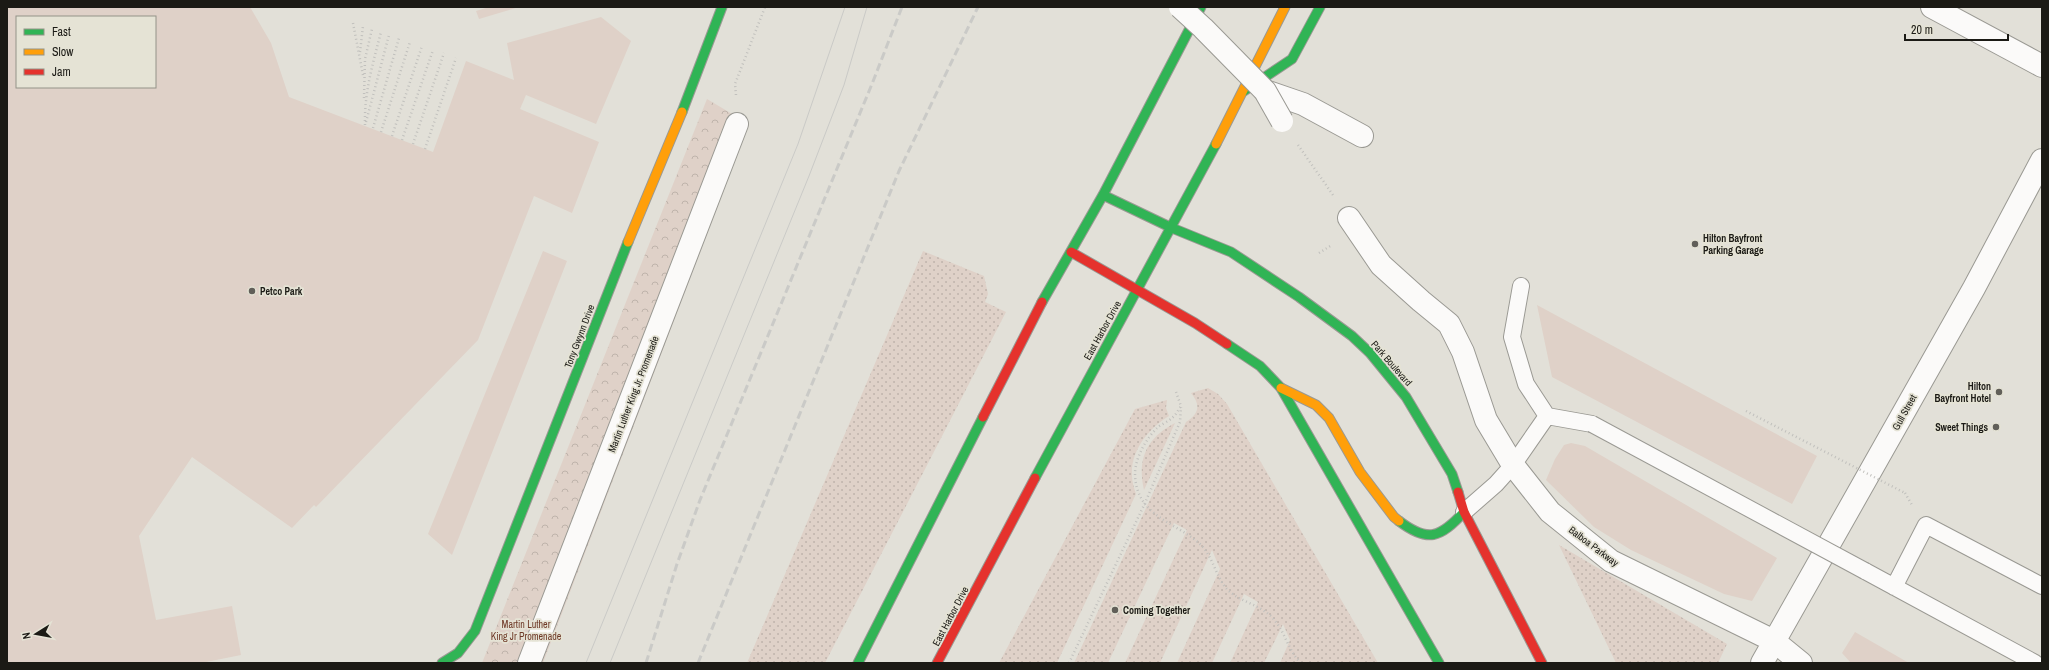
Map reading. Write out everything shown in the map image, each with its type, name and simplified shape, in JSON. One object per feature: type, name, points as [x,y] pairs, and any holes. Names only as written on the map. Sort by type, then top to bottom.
[{"type":"street","name":"Tony Gwynn Drive","points":[[442,663],[458,652],[475,631],[620,262],[701,65],[721,7]]},
{"type":"street","points":[[1180,7],[1203,28],[1265,91],[1282,121]]},
{"type":"street","points":[[858,663],[1043,298],[1103,195],[1201,7]]},
{"type":"street","name":"East Harbor Drive","points":[[937,663],[1108,341],[1172,228],[1243,92],[1285,7]]},
{"type":"street","points":[[1243,92],[1292,59],[1320,7]]},
{"type":"street","points":[[1932,7],[2042,66]]},
{"type":"street","points":[[1265,91],[1303,104],[1362,136]]},
{"type":"street","name":"Martin Luther King Jr. Promenade","points":[[529,663],[737,124]]},
{"type":"street","name":"Gull Street","points":[[1762,663],[1974,288],[2042,160]]},
{"type":"street","name":"Park Boulevard","points":[[1103,195],[1172,228],[1231,252],[1299,297],[1352,336],[1370,353],[1406,397],[1452,474],[1464,512],[1542,663]]},
{"type":"street","name":"Balboa Parkway","points":[[1349,218],[1381,265],[1420,301],[1449,324],[1463,352],[1486,420],[1513,465],[1550,512],[1611,561],[1774,641],[1801,663]]},
{"type":"street","points":[[1071,252],[1195,323],[1260,366],[1281,388],[1439,663]]},
{"type":"street","points":[[1281,388],[1316,405],[1329,418],[1360,472],[1394,517],[1414,532],[1425,535],[1438,532],[1451,526],[1464,512]]},
{"type":"lane","points":[[1521,286],[1512,337],[1526,384],[1547,416],[1592,424],[2035,663]]},
{"type":"lane","points":[[1464,512],[1496,484],[1513,465],[1547,416]]},
{"type":"lane","points":[[1894,587],[1926,525],[2042,586]]},
{"type":"path","points":[[737,124],[735,84],[765,7]]},
{"type":"path","points":[[353,23],[364,81]]},
{"type":"path","points":[[360,57],[363,26]]},
{"type":"path","points":[[372,29],[365,59],[365,125],[389,35]]},
{"type":"path","points":[[364,106],[368,83],[381,32]]},
{"type":"path","points":[[373,128],[399,38]]},
{"type":"path","points":[[382,132],[410,42]]},
{"type":"path","points":[[392,136],[422,46]]},
{"type":"path","points":[[402,140],[433,50]]},
{"type":"path","points":[[413,144],[444,53]]},
{"type":"path","points":[[425,149],[456,58]]},
{"type":"path","points":[[1282,121],[1349,218]]},
{"type":"path","points":[[1069,663],[1145,503],[1180,422],[1181,406],[1176,392]]},
{"type":"path","points":[[1181,406],[1172,418],[1158,427],[1146,442],[1137,463],[1135,473],[1137,487],[1145,503],[1157,517],[1185,533],[1201,546],[1209,555],[1226,589],[1268,612],[1277,623],[1292,653],[1301,663]]},
{"type":"path","points":[[1746,411],[1905,493]]},
{"type":"green space","name":"Petco Park","points":[[7,7],[250,7],[271,43],[289,97],[433,152],[466,61],[514,80],[507,43],[601,17],[631,41],[596,124],[526,95],[520,109],[599,142],[572,213],[534,196],[478,340],[316,507],[314,505],[292,528],[192,457],[139,536],[156,620],[232,606],[241,655],[201,663],[7,663]]},
{"type":"green space","points":[[489,7],[519,7],[479,19],[476,11]]},
{"type":"green space","name":"Martin Luther King Jr Promenade","points":[[707,99],[749,124],[543,663],[482,663]]},
{"type":"green space","points":[[543,251],[567,261],[452,555],[428,534]]},
{"type":"green space","points":[[923,251],[984,276],[988,294],[985,302],[1006,312],[825,663],[747,663]]},
{"type":"green space","points":[[1537,305],[1817,456],[1792,504],[1552,377]]},
{"type":"green space","points":[[1208,388],[1218,394],[1227,404],[1378,663],[1280,663],[1290,640],[1283,624],[1264,663],[1230,663],[1258,602],[1244,594],[1212,663],[1177,663],[1220,569],[1212,550],[1160,663],[1125,663],[1187,530],[1174,523],[1108,663],[1074,663],[1186,422],[1194,416],[1196,412],[1196,401],[1191,393]]},
{"type":"green space","points":[[1167,400],[1166,408],[1169,416],[1154,427],[1142,441],[1134,458],[1132,480],[1136,494],[1057,663],[999,663],[1135,409]]},
{"type":"green space","points":[[1175,423],[1144,490],[1142,469],[1146,451],[1157,436]]},
{"type":"green space","points":[[1571,443],[1585,446],[1777,558],[1752,601],[1724,594],[1631,550],[1594,527],[1546,480],[1555,459],[1564,445]]},
{"type":"green space","points":[[1559,545],[1727,644],[1718,663],[1616,663]]},
{"type":"green space","points":[[1855,632],[1909,663],[1851,663],[1842,653]]},
{"type":"tram line","points":[[586,663],[798,144],[845,7]]},
{"type":"tram line","points":[[610,663],[809,176],[844,85],[867,7]]},
{"type":"railway","points":[[646,663],[677,564],[700,500],[872,84],[902,7]]},
{"type":"railway","points":[[698,663],[899,171],[978,7]]},
{"type":"traffic: fast","points":[[682,112],[722,7]]},
{"type":"traffic: fast","points":[[1042,302],[1103,195],[1201,7]]},
{"type":"traffic: fast","points":[[1244,91],[1292,59],[1320,7]]},
{"type":"traffic: fast","points":[[1035,478],[1216,144]]},
{"type":"traffic: fast","points":[[1103,195],[1172,228],[1231,252],[1299,297],[1352,336],[1370,353],[1406,397],[1452,474],[1458,492]]},
{"type":"traffic: fast","points":[[442,663],[458,653],[475,631],[628,242]]},
{"type":"traffic: fast","points":[[1227,344],[1260,366],[1281,388],[1439,663]]},
{"type":"traffic: fast","points":[[858,663],[983,417]]},
{"type":"traffic: fast","points":[[1399,521],[1418,533],[1426,535],[1441,532],[1456,521],[1464,512]]},
{"type":"traffic: slow","points":[[1216,144],[1285,7]]},
{"type":"traffic: slow","points":[[628,242],[682,112]]},
{"type":"traffic: slow","points":[[1281,388],[1316,405],[1329,418],[1360,472],[1394,517],[1399,521]]},
{"type":"traffic: jam","points":[[1071,252],[1195,323],[1227,344]]},
{"type":"traffic: jam","points":[[983,417],[1042,302]]},
{"type":"traffic: jam","points":[[937,663],[1035,478]]},
{"type":"traffic: jam","points":[[1458,492],[1464,512],[1542,663]]},
{"type":"place","name":"Hilton Bayfront Parking Garage","points":[[1695,244]]},
{"type":"place","name":"Petco Park","points":[[252,291]]},
{"type":"place","name":"Hilton Bayfront Hotel","points":[[1999,392]]},
{"type":"place","name":"Sweet Things","points":[[1996,427]]},
{"type":"place","name":"Coming Together","points":[[1115,610]]}]
